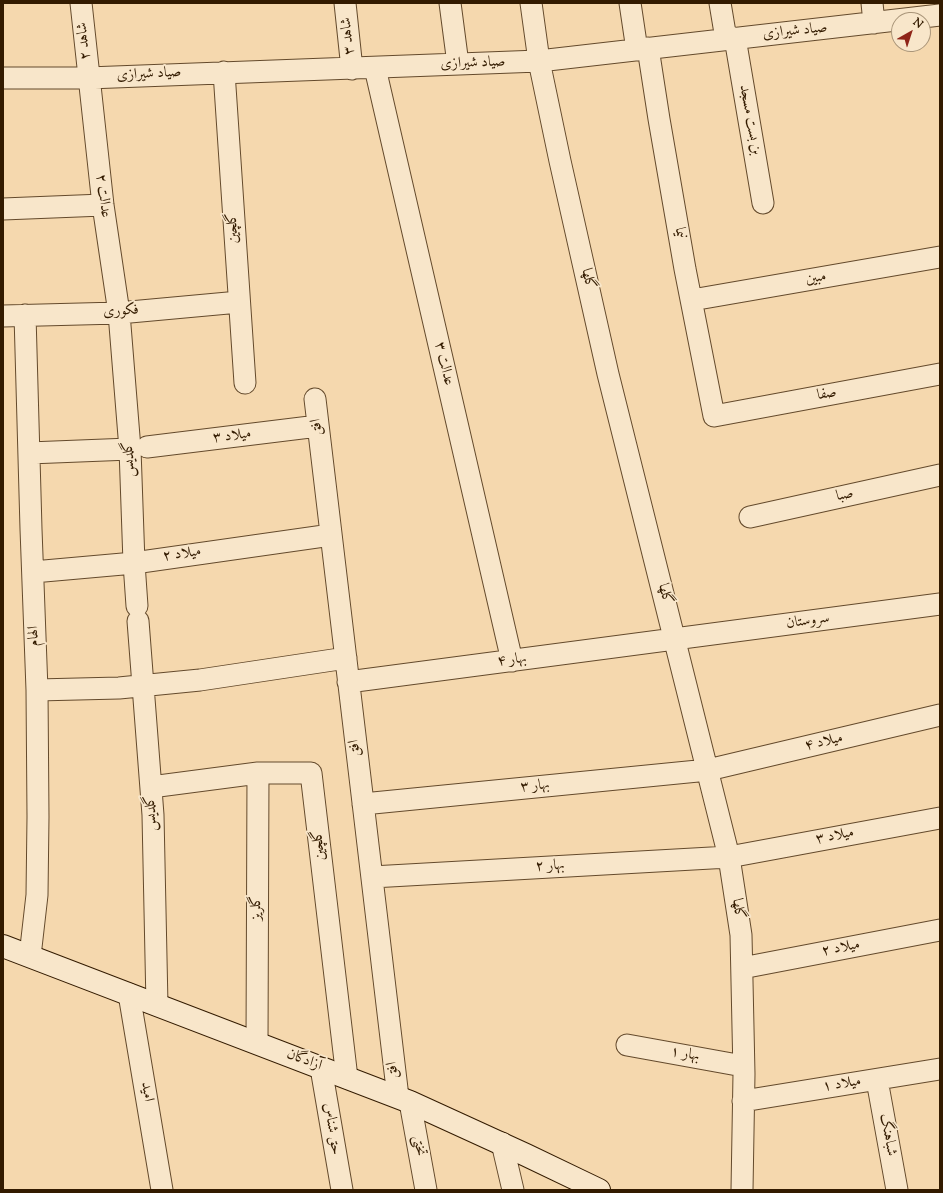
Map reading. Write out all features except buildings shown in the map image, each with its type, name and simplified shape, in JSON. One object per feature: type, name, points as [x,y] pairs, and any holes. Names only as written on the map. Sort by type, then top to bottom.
[{"type":"street","name":"شاهد ۲","points":[[81,3],[88,78]]},
{"type":"street","name":"شاهد ۳","points":[[346,3],[352,69]]},
{"type":"street","points":[[450,3],[458,64]]},
{"type":"street","name":"گلها","points":[[531,3],[539,61],[608,374],[729,857],[741,935],[743,1066],[742,1190]]},
{"type":"street","name":"نیما","points":[[630,3],[643,49],[659,119],[714,416]]},
{"type":"street","name":"بن بست مسجد","points":[[720,3],[730,39],[763,203]]},
{"type":"street","name":"صیاد شیرازی","points":[[3,78],[88,78],[539,61],[730,39],[873,13],[940,15]]},
{"type":"street","name":"عدالت ۳","points":[[375,68],[512,661]]},
{"type":"street","name":"گلچین","points":[[224,72],[245,383]]},
{"type":"street","name":"عدالت ۲","points":[[88,78],[103,205],[119,313]]},
{"type":"street","points":[[3,209],[103,205]]},
{"type":"street","name":"مبین","points":[[692,300],[940,257]]},
{"type":"street","name":"فکوری","points":[[3,316],[119,313],[239,302]]},
{"type":"street","name":"گلدیس","points":[[119,313],[139,448],[134,563],[153,815],[157,1005]]},
{"type":"street","name":"الهام","points":[[25,315],[32,572],[37,690],[38,817],[37,895],[30,956]]},
{"type":"street","name":"صفا","points":[[714,416],[940,374]]},
{"type":"street","name":"افق","points":[[315,399],[372,877],[404,1099]]},
{"type":"street","name":"میلاد ۳","points":[[29,453],[139,448],[318,426]]},
{"type":"street","name":"صبا","points":[[750,517],[940,475]]},
{"type":"street","name":"میلاد ۲","points":[[32,572],[134,563],[331,535]]},
{"type":"street","name":"سروستان","points":[[675,640],[940,604]]},
{"type":"street","name":"بهار ۴","points":[[348,682],[675,640]]},
{"type":"street","points":[[37,690],[57,691],[144,686],[200,680],[346,658]]},
{"type":"street","name":"میلاد ۴","points":[[708,770],[940,715]]},
{"type":"street","name":"بهار ۳","points":[[363,804],[708,770]]},
{"type":"street","name":"گلچین","points":[[151,787],[258,773],[311,772],[347,1078]]},
{"type":"street","name":"گلریز","points":[[257,1044],[258,773]]},
{"type":"street","name":"میلاد ۳","points":[[729,857],[940,818]]},
{"type":"street","name":"بهار ۲","points":[[372,877],[729,857]]},
{"type":"street","name":"میلاد ۲","points":[[742,968],[940,930]]},
{"type":"street","name":"آزادگان","points":[[3,946],[404,1099],[502,1143],[599,1190]]},
{"type":"street","name":"امید","points":[[129,994],[162,1190]]},
{"type":"street","name":"بهار ۱","points":[[627,1045],[743,1066]]},
{"type":"street","name":"حق شناس","points":[[322,1068],[342,1190]]},
{"type":"street","name":"میلاد ۱","points":[[743,1101],[940,1069]]},
{"type":"street","name":"شباهنگ","points":[[877,1080],[897,1190]]},
{"type":"street","name":"تختی","points":[[404,1099],[426,1190]]},
{"type":"street","points":[[502,1143],[513,1190]]}]
